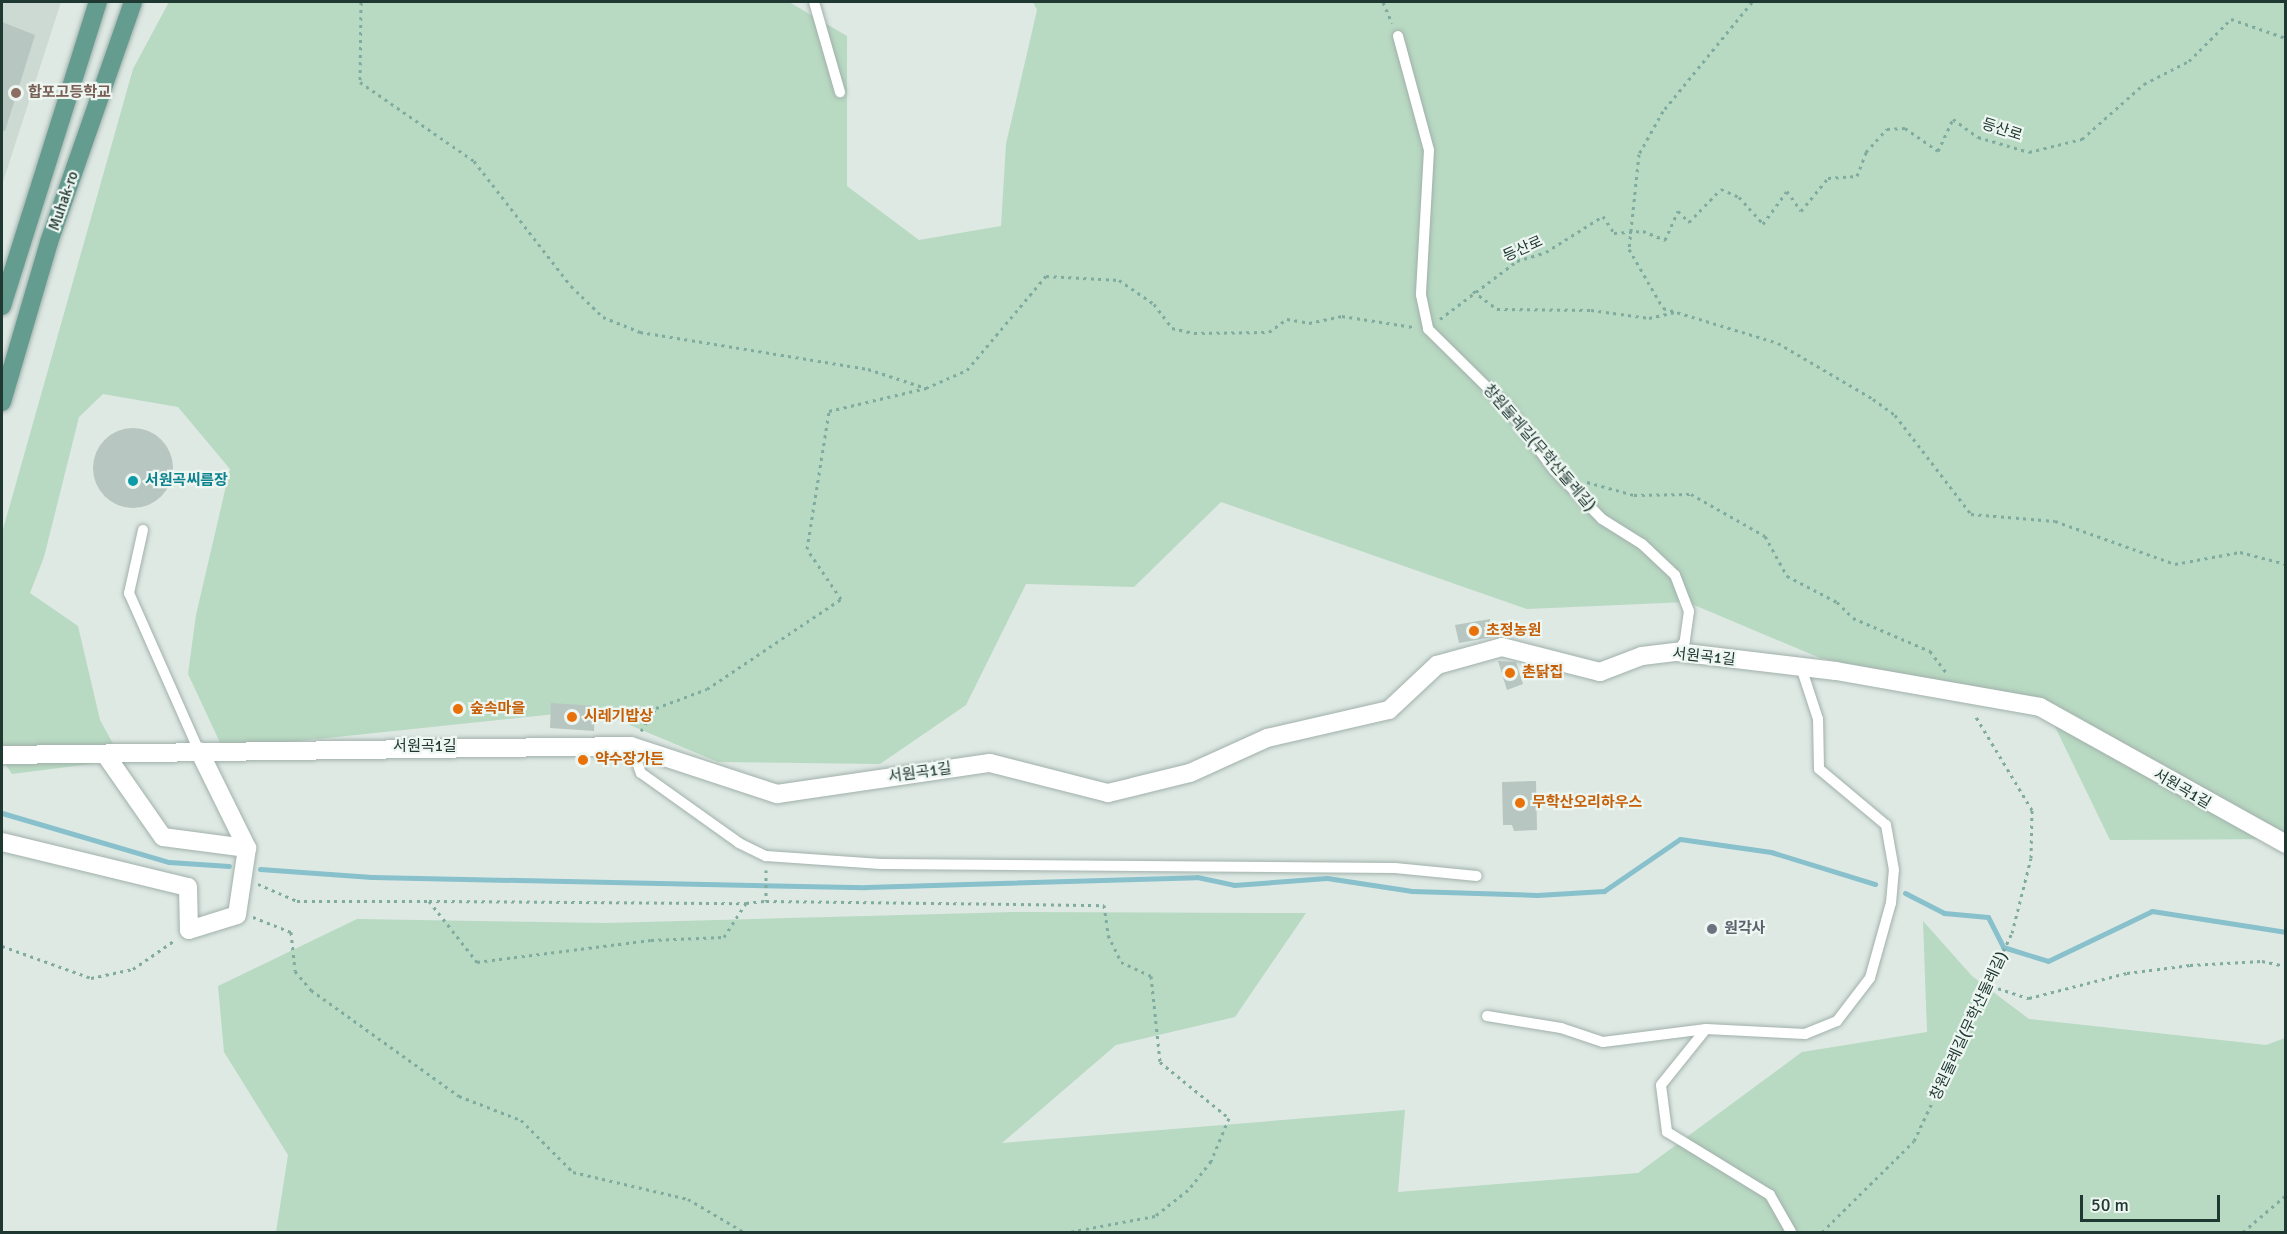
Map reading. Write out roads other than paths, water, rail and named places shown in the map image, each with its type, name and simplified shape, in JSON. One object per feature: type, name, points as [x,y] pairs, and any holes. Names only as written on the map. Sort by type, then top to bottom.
[{"type":"main road","name":"Muhak-ro","points":[[2,306],[98,2]]},
{"type":"main road","name":"Muhak-ro","points":[[2,402],[49,242],[133,2]]},
{"type":"street","name":"서원곡1길","points":[[2,755],[631,746],[777,794],[990,764],[1108,793],[1190,774],[1267,738],[1389,710],[1437,665],[1502,647],[1600,672],[1642,656],[1677,652],[1961,692],[2040,707],[2286,844]]},
{"type":"street","points":[[2,842],[188,887],[189,930],[238,911],[247,848],[198,751]]},
{"type":"street","points":[[105,754],[163,837],[247,848]]},
{"type":"lane","points":[[814,2],[840,92]]},
{"type":"lane","name":"창원둘레길(무학산둘레길)","points":[[1398,36],[1429,150],[1421,295],[1428,329],[1509,409],[1602,519],[1642,544],[1675,575],[1689,611],[1685,641],[1677,652]]},
{"type":"lane","points":[[143,530],[129,593],[198,751]]},
{"type":"lane","points":[[1487,1016],[1562,1028],[1603,1042],[1706,1029],[1805,1034],[1837,1021],[1870,978],[1886,921],[1894,870],[1886,825],[1819,769],[1818,719],[1803,670]]},
{"type":"lane","points":[[631,746],[640,773],[739,843],[766,856],[881,864],[1395,868],[1477,876]]},
{"type":"lane","points":[[1706,1029],[1661,1085],[1667,1132],[1770,1195],[1791,1233]]},
{"type":"waterway","points":[[2,813],[169,862],[229,866]]},
{"type":"waterway","points":[[260,869],[372,877],[866,887],[1197,877],[1234,885],[1327,878],[1412,891],[1537,895],[1604,891],[1680,839],[1771,852],[1875,884]]},
{"type":"waterway","points":[[1905,893],[1944,913],[1988,917],[2003,947],[2048,961],[2152,911],[2286,932]]},
{"type":"place","name":"합포고등학교","points":[[16,93]]},
{"type":"place","name":"서원곡씨름장","points":[[133,481]]},
{"type":"place","name":"초정농원","points":[[1474,631]]},
{"type":"place","name":"촌닭집","points":[[1510,673]]},
{"type":"place","name":"숲속마을","points":[[458,709]]},
{"type":"place","name":"시레기밥상","points":[[572,717]]},
{"type":"place","name":"약수장가든","points":[[583,760]]},
{"type":"place","name":"무학산오리하우스","points":[[1520,803]]},
{"type":"place","name":"원각사","points":[[1712,929]]}]
